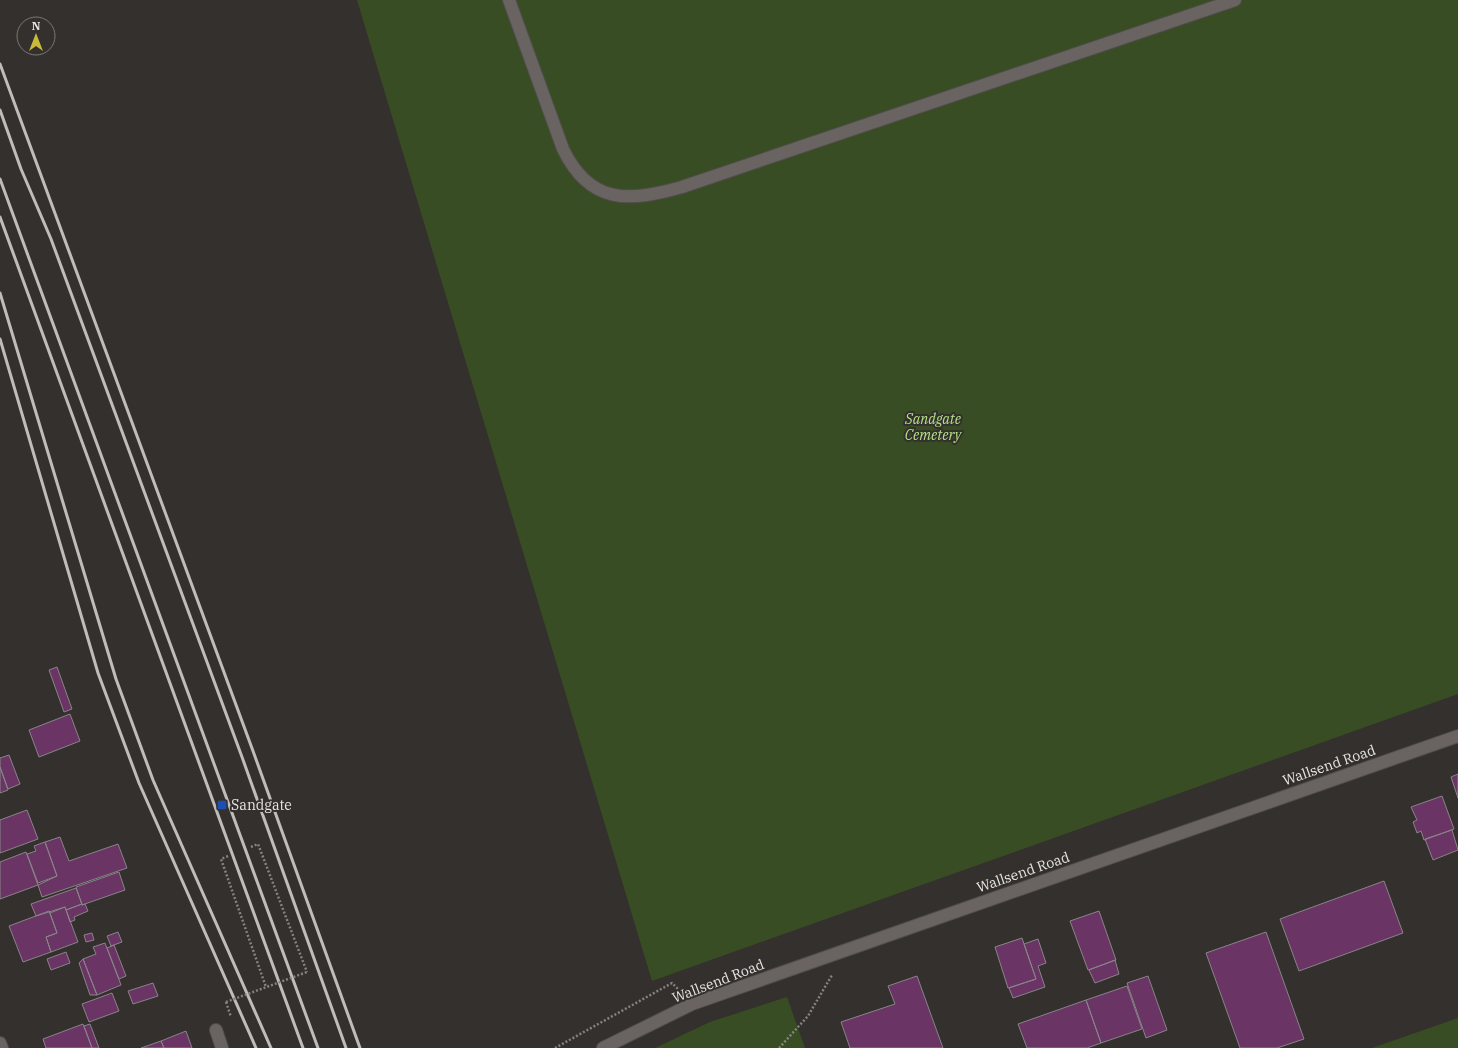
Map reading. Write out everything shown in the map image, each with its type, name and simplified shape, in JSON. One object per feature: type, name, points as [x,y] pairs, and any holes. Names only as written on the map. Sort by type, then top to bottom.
[{"type":"main road","points":[[509,0],[563,149],[572,166],[583,180],[598,189],[615,195],[635,197],[659,194],[690,185],[1235,0]]},
{"type":"main road","name":"Wallsend Road","points":[[603,1048],[692,1004],[1458,736]]},
{"type":"main road","points":[[216,1030],[222,1048]]},
{"type":"main road","points":[[0,1043],[2,1048]]},
{"type":"path","points":[[226,1002],[308,972],[258,844],[251,847]]},
{"type":"path","points":[[228,856],[221,859],[266,987]]},
{"type":"path","points":[[779,1048],[808,1016],[847,950]]},
{"type":"path","points":[[555,1048],[672,982],[692,1004]]},
{"type":"green space","name":"Sandgate Cemetery","points":[[357,0],[1458,0],[1458,694],[652,981]]},
{"type":"green space","points":[[787,997],[805,1048],[655,1048],[710,1022]]},
{"type":"green space","points":[[1458,1018],[1458,1048],[1372,1048]]},
{"type":"building","points":[[57,667],[72,709],[64,712],[49,670]]},
{"type":"building","points":[[70,714],[80,741],[39,757],[29,730]]},
{"type":"building","points":[[9,755],[20,784],[8,789],[0,767],[0,758]]},
{"type":"building","points":[[0,767],[8,790],[0,793]]},
{"type":"building","points":[[1458,774],[1458,798],[1451,777]]},
{"type":"building","points":[[1442,796],[1454,829],[1424,840],[1421,831],[1417,833],[1413,822],[1417,820],[1411,807]]},
{"type":"building","points":[[27,810],[38,839],[0,853],[0,820]]},
{"type":"building","points":[[1452,830],[1458,850],[1433,860],[1425,839]]},
{"type":"building","points":[[60,837],[69,861],[118,844],[127,868],[42,897],[38,885],[57,876],[45,842]]},
{"type":"building","points":[[45,842],[57,876],[38,883],[27,854],[36,851],[34,846]]},
{"type":"building","points":[[26,852],[38,885],[0,899],[0,862]]},
{"type":"building","points":[[119,872],[125,890],[82,905],[76,887]]},
{"type":"building","points":[[1384,881],[1403,933],[1299,971],[1280,919]]},
{"type":"building","points":[[76,888],[82,904],[66,910],[65,907],[36,916],[31,904]]},
{"type":"building","points":[[85,904],[88,911],[74,917],[75,920],[70,922],[66,910]]},
{"type":"building","points":[[65,907],[78,942],[51,952],[46,937],[57,933],[50,913]]},
{"type":"building","points":[[49,911],[57,933],[46,937],[51,952],[23,962],[9,926]]},
{"type":"building","points":[[1099,911],[1116,960],[1088,970],[1070,921]]},
{"type":"building","points":[[118,932],[122,942],[111,946],[107,936]]},
{"type":"building","points":[[1266,932],[1304,1039],[1277,1048],[1240,1048],[1206,953]]},
{"type":"building","points":[[92,933],[94,940],[86,942],[84,935]]},
{"type":"building","points":[[1022,938],[1036,979],[1008,988],[995,947]]},
{"type":"building","points":[[1038,939],[1046,963],[1038,966],[1045,987],[1013,998],[1009,988],[1036,979],[1024,944]]},
{"type":"building","points":[[105,943],[121,985],[97,995],[83,959],[96,954],[93,947]]},
{"type":"building","points":[[114,945],[126,976],[119,979],[107,948]]},
{"type":"building","points":[[66,952],[70,963],[51,970],[47,959]]},
{"type":"building","points":[[83,959],[97,995],[90,995],[79,963]]},
{"type":"building","points":[[1115,960],[1119,974],[1095,983],[1089,970]]},
{"type":"building","points":[[917,976],[943,1048],[850,1048],[841,1022],[895,1004],[888,986]]},
{"type":"building","points":[[1148,976],[1167,1030],[1146,1038],[1127,983]]},
{"type":"building","points":[[153,983],[158,996],[133,1004],[128,991]]},
{"type":"building","points":[[1127,986],[1142,1029],[1101,1043],[1086,1000]]},
{"type":"building","points":[[112,993],[119,1011],[89,1022],[82,1004]]},
{"type":"building","points":[[1086,1000],[1101,1043],[1087,1048],[1027,1048],[1018,1024]]},
{"type":"building","points":[[83,1024],[92,1048],[46,1048],[43,1039]]},
{"type":"building","points":[[90,1024],[99,1048],[92,1048],[84,1026]]},
{"type":"building","points":[[186,1031],[192,1048],[164,1048],[161,1041]]},
{"type":"building","points":[[161,1041],[164,1048],[141,1048]]},
{"type":"railway","points":[[0,64],[253,751],[360,1048]]},
{"type":"railway","points":[[0,110],[21,169],[51,239],[242,757],[346,1048]]},
{"type":"railway","points":[[0,179],[318,1048]]},
{"type":"railway","points":[[0,217],[303,1048]]},
{"type":"railway","points":[[0,293],[116,679],[153,780],[271,1048]]},
{"type":"railway","points":[[0,339],[98,673],[139,783],[256,1048]]},
{"type":"place","name":"Sandgate","points":[[222,805]]}]
